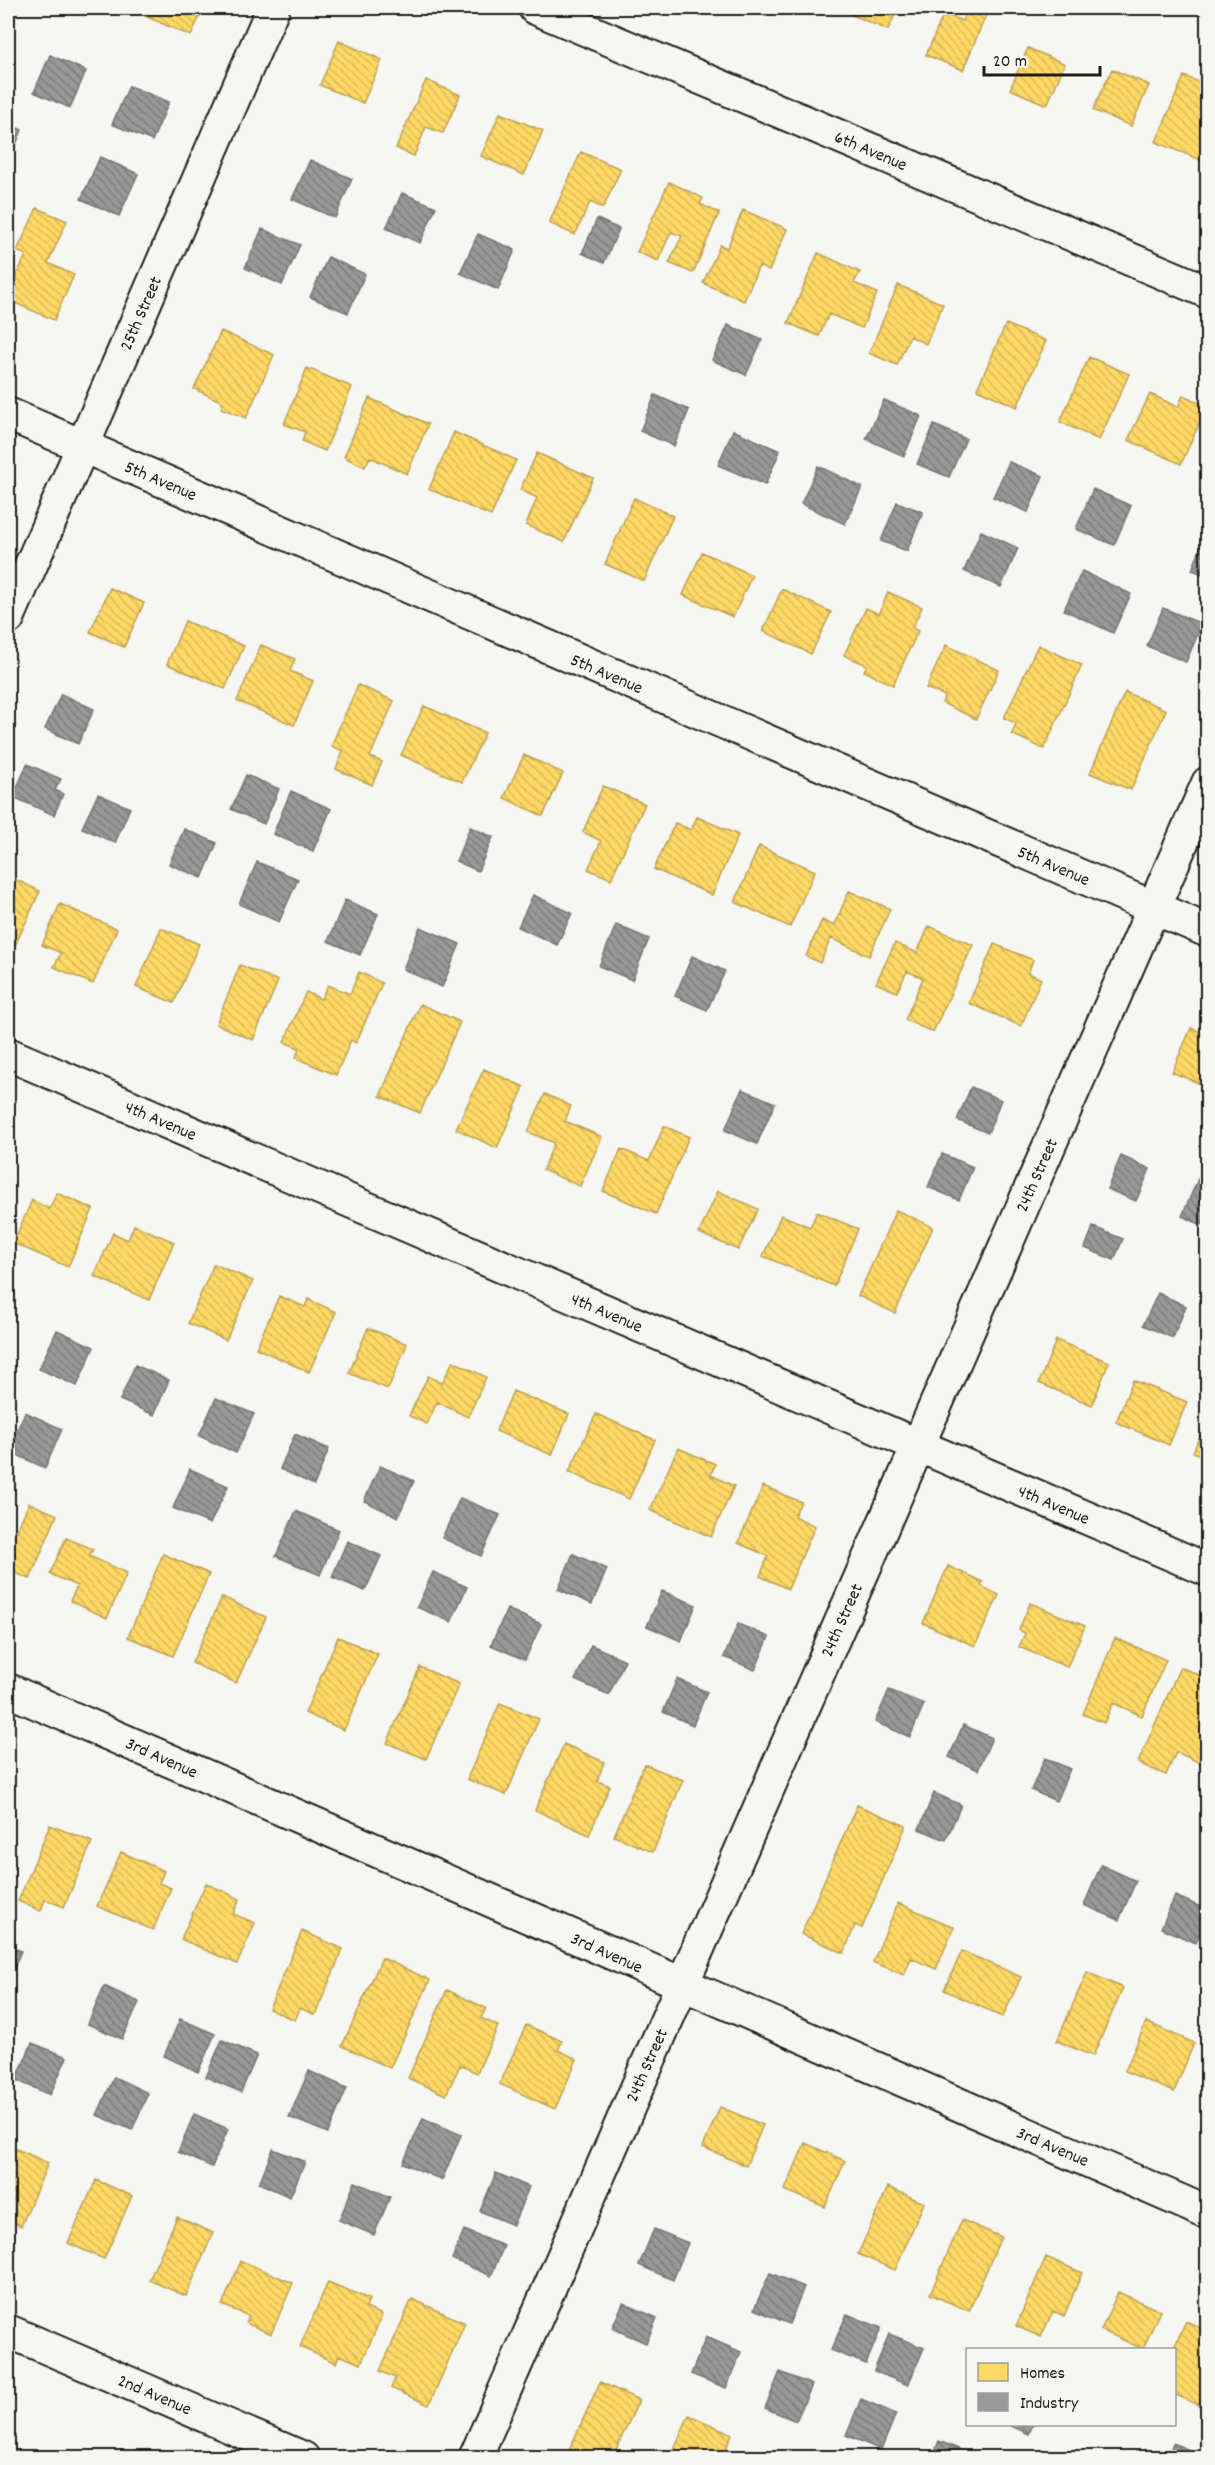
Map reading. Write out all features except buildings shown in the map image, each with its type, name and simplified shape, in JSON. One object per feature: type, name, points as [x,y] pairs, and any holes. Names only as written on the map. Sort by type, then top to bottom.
[{"type":"street","name":"25th Street","points":[[8,618],[273,8]]},
{"type":"street","name":"6th Avenue","points":[[535,8],[1208,292]]},
{"type":"street","name":"5th Avenue","points":[[8,414],[1208,931]]},
{"type":"street","name":"24th Street","points":[[475,2457],[1208,783]]},
{"type":"street","name":"4th Avenue","points":[[8,1054],[1208,1570]]},
{"type":"street","name":"3rd Avenue","points":[[8,1690],[1208,2212]]},
{"type":"street","name":"2nd Avenue","points":[[8,2331],[303,2457]]}]
